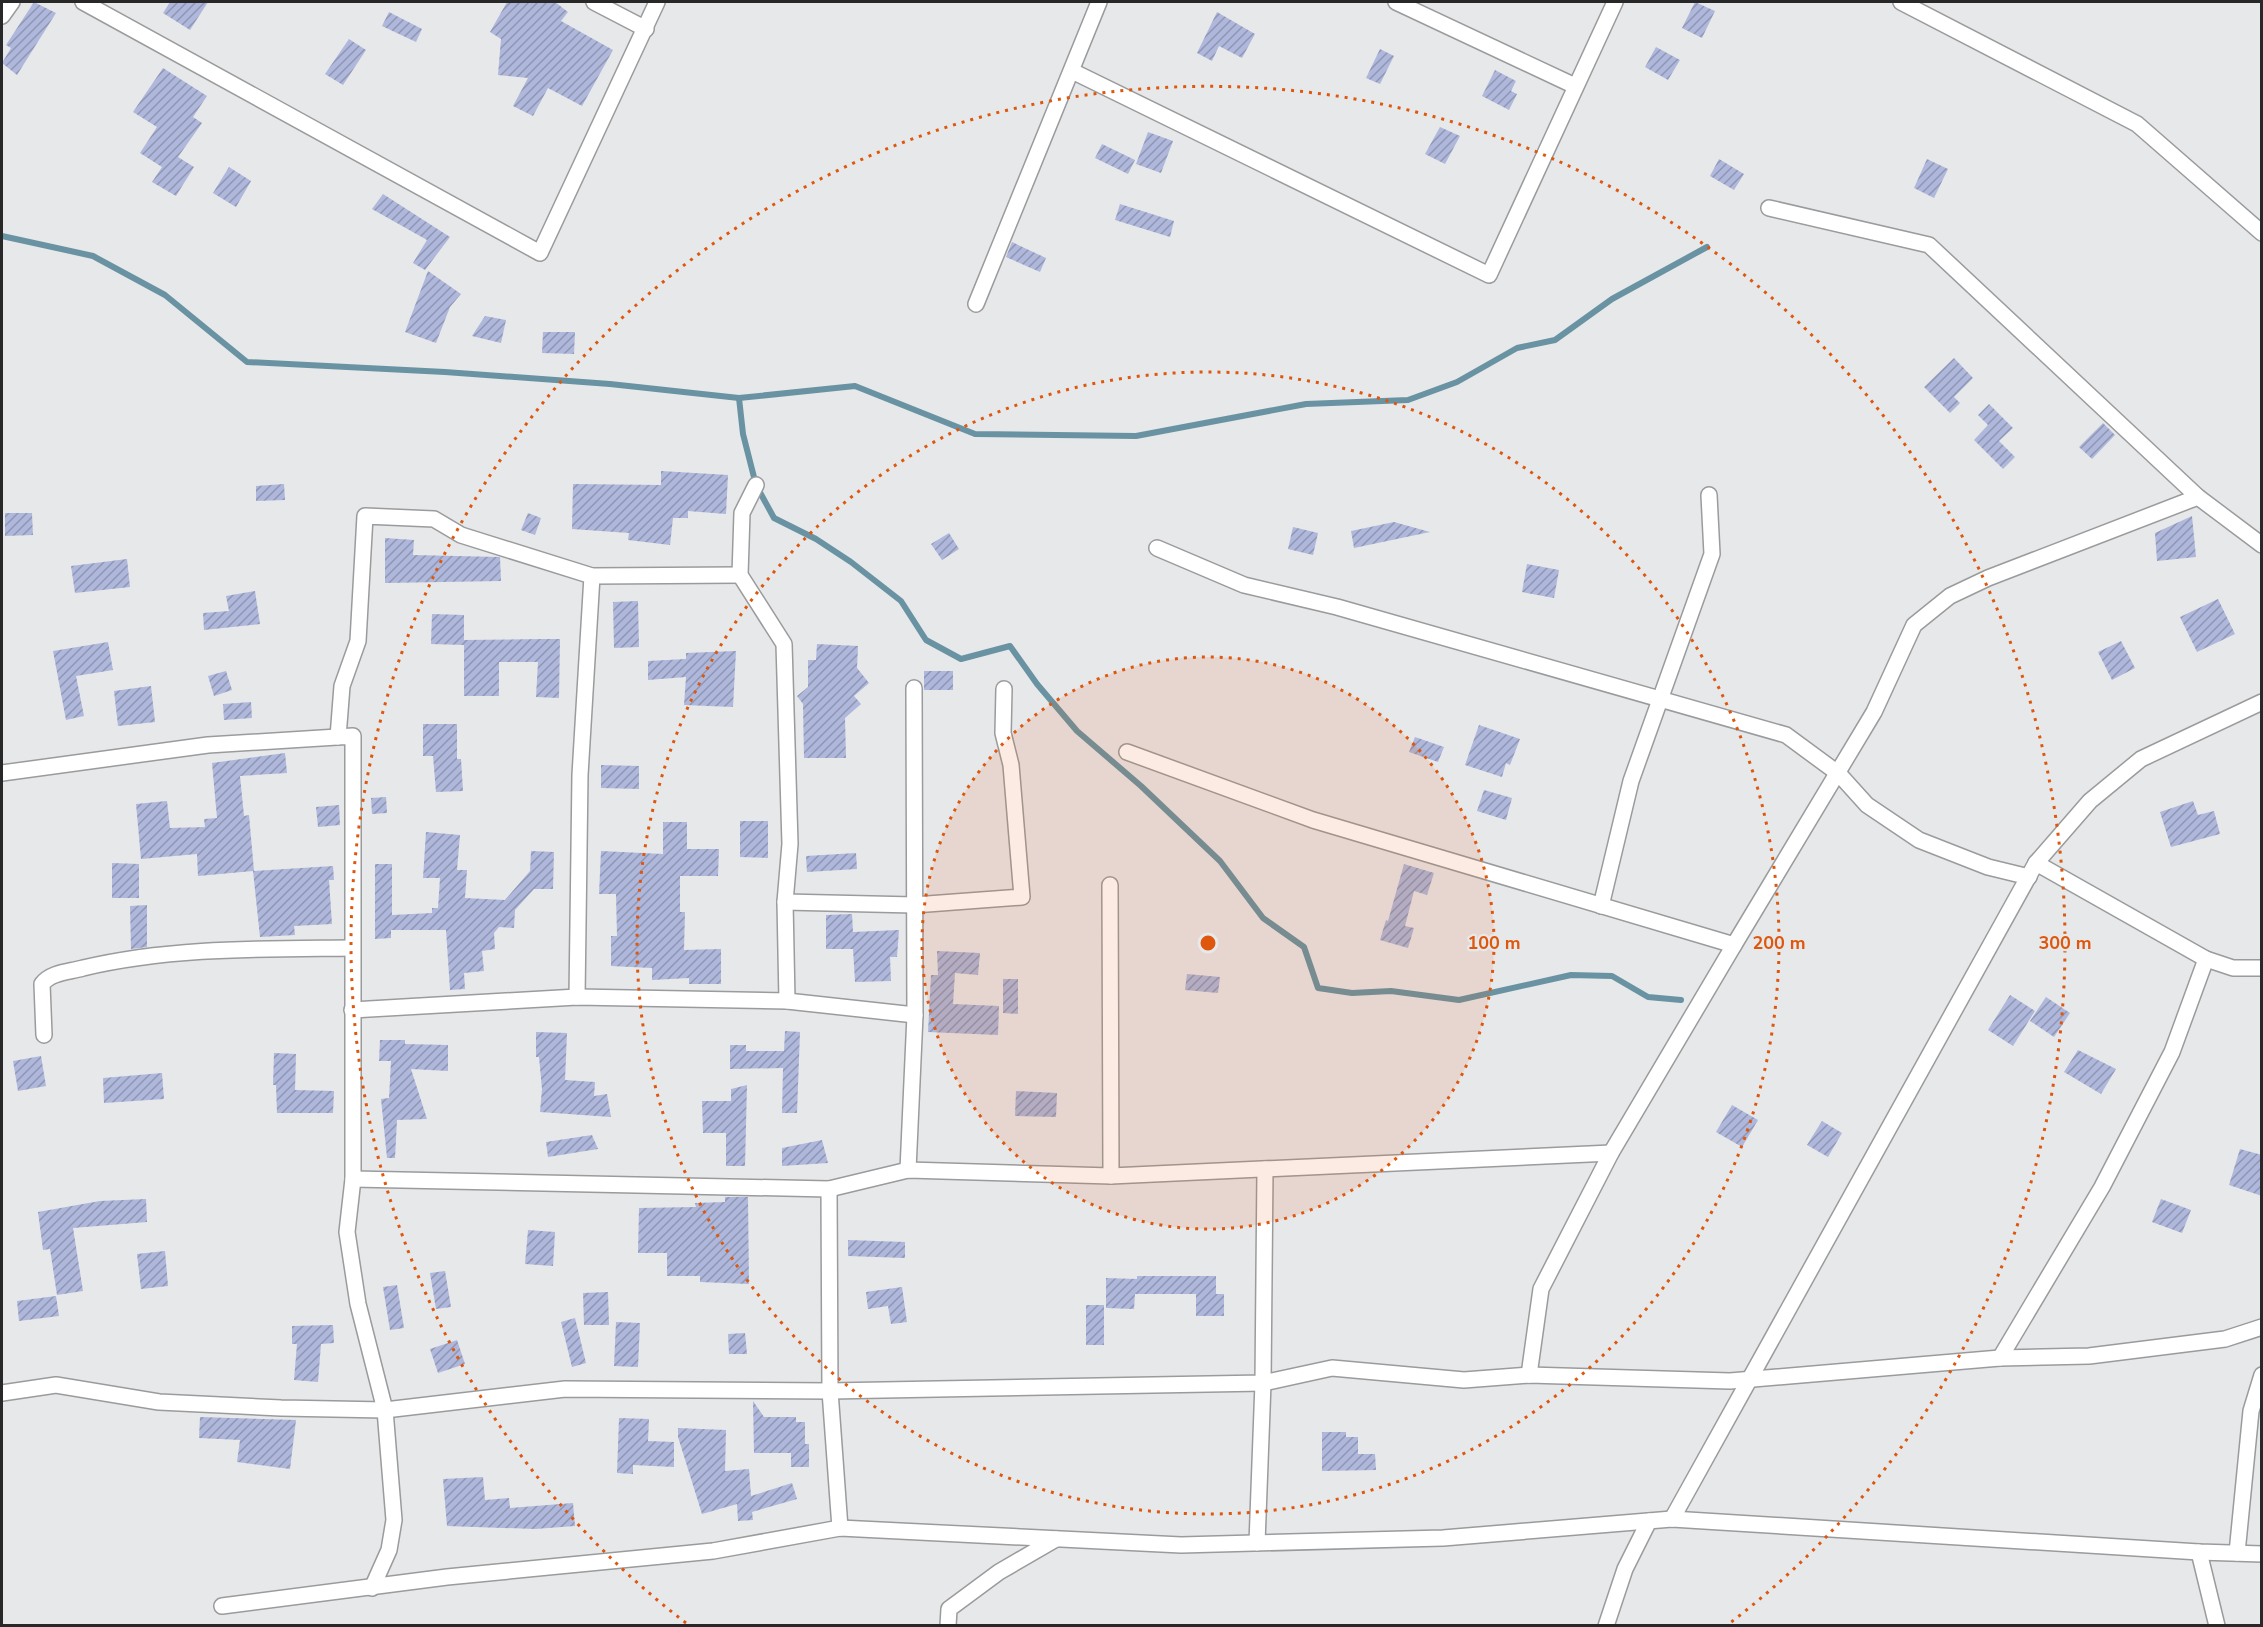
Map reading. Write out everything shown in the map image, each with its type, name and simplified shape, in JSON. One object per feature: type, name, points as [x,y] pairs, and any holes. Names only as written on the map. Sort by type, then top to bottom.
[{"type":"street","points":[[2,16],[12,2]]},
{"type":"street","points":[[83,2],[540,253],[657,2]]},
{"type":"street","points":[[594,2],[646,29]]},
{"type":"street","points":[[976,303],[1099,2]]},
{"type":"street","points":[[1396,2],[1575,87]]},
{"type":"street","points":[[1072,71],[1488,275],[1615,2]]},
{"type":"street","points":[[1901,2],[1921,6],[2137,124],[2262,233]]},
{"type":"street","points":[[1769,208],[1929,245],[2198,497],[2262,545]]},
{"type":"street","points":[[756,485],[742,513],[740,575],[784,644],[790,844],[785,902],[787,1001]]},
{"type":"street","points":[[1601,906],[1631,781],[1658,699],[1712,554],[1709,495]]},
{"type":"street","points":[[1529,1375],[1541,1289],[1611,1153],[1874,712],[1914,625],[1950,596],[1988,578],[2198,497]]},
{"type":"street","points":[[338,737],[342,686],[358,641],[365,516],[434,519],[461,535],[592,576],[740,575]]},
{"type":"street","points":[[1157,548],[1244,585],[1337,607],[1786,735],[1839,774],[1866,805],[1919,840],[1988,867],[2029,877]]},
{"type":"street","points":[[577,997],[580,775],[592,576]]},
{"type":"street","points":[[908,1170],[915,1015],[914,688]]},
{"type":"street","points":[[785,902],[914,905],[1022,897],[1011,765],[1003,733],[1004,689]]},
{"type":"street","points":[[1672,1519],[2036,863],[2090,801],[2141,759],[2262,702]]},
{"type":"street","points":[[2,773],[208,745],[352,736],[353,1179],[347,1232],[358,1304],[386,1410],[394,1520],[389,1550],[372,1588]]},
{"type":"street","points":[[1127,752],[1313,820],[1734,945]]},
{"type":"street","points":[[2036,863],[2206,959],[2232,968],[2262,968]]},
{"type":"street","points":[[1110,885],[1111,1176]]},
{"type":"street","points":[[44,1035],[42,984],[53,976],[130,957],[223,949],[352,948]]},
{"type":"street","points":[[2000,1358],[2102,1187],[2172,1052],[2206,959]]},
{"type":"street","points":[[352,1010],[577,997],[787,1001],[915,1015]]},
{"type":"street","points":[[353,1179],[829,1189],[908,1170],[1111,1176],[1611,1153]]},
{"type":"street","points":[[1257,1543],[1263,1383],[1265,1169]]},
{"type":"street","points":[[829,1189],[830,1391],[840,1528]]},
{"type":"street","points":[[2,1393],[56,1385],[159,1402],[386,1410],[565,1389],[830,1391],[1263,1383],[1332,1368],[1464,1380],[1529,1375],[1730,1381],[2000,1358],[2089,1356],[2224,1339],[2262,1327]]},
{"type":"street","points":[[2238,1553],[2251,1412],[2262,1376]]},
{"type":"street","points":[[222,1606],[447,1577],[713,1551],[840,1528],[1181,1545],[1443,1538],[1672,1519],[2262,1554]]},
{"type":"street","points":[[1606,1626],[1625,1569],[1649,1521]]},
{"type":"street","points":[[948,1626],[949,1609],[999,1572],[1056,1539]]},
{"type":"street","points":[[2199,1552],[2217,1626]]},
{"type":"building","points":[[34,2],[56,13],[17,75],[2,63],[11,48],[6,45]]},
{"type":"building","points":[[170,2],[208,2],[190,30],[163,13]]},
{"type":"building","points":[[507,2],[555,2],[568,12],[561,21],[613,50],[582,106],[548,88],[533,116],[513,106],[528,78],[498,75],[501,39],[490,32]]},
{"type":"building","points":[[1695,2],[1715,11],[1702,38],[1682,28]]},
{"type":"building","points":[[389,12],[422,29],[416,42],[382,26]]},
{"type":"building","points":[[1217,12],[1255,34],[1242,58],[1219,46],[1212,61],[1197,53]]},
{"type":"building","points":[[349,39],[366,50],[343,85],[325,74]]},
{"type":"building","points":[[1656,47],[1680,60],[1668,80],[1645,67]]},
{"type":"building","points":[[1380,49],[1394,56],[1380,84],[1366,78]]},
{"type":"building","points":[[163,68],[207,96],[193,117],[202,123],[178,157],[194,167],[176,196],[152,182],[162,167],[140,153],[157,127],[133,112]]},
{"type":"building","points":[[1495,70],[1516,81],[1511,91],[1517,94],[1509,110],[1482,96]]},
{"type":"building","points":[[1440,127],[1460,136],[1445,164],[1425,154]]},
{"type":"building","points":[[1148,132],[1173,141],[1161,173],[1136,164]]},
{"type":"building","points":[[1102,144],[1135,160],[1128,174],[1095,158]]},
{"type":"building","points":[[1719,159],[1744,174],[1734,190],[1710,176]]},
{"type":"building","points":[[1927,159],[1948,169],[1934,198],[1914,188]]},
{"type":"building","points":[[229,167],[251,181],[236,207],[213,193]]},
{"type":"building","points":[[383,194],[450,237],[425,270],[413,263],[427,240],[372,209]]},
{"type":"building","points":[[1120,204],[1174,221],[1170,237],[1115,220]]},
{"type":"building","points":[[1012,242],[1046,258],[1040,272],[1006,257]]},
{"type":"building","points":[[428,271],[461,294],[450,307],[436,343],[405,332]]},
{"type":"building","points":[[485,316],[506,320],[501,343],[472,336]]},
{"type":"building","points":[[543,332],[575,332],[574,354],[542,353]]},
{"type":"building","points":[[1954,358],[1973,378],[1954,397],[1960,403],[1950,413],[1924,387]]},
{"type":"building","points":[[1989,404],[2013,428],[1999,441],[2015,457],[2003,469],[1974,440],[1988,425],[1978,415]]},
{"type":"building","points":[[2103,423],[2115,435],[2092,459],[2079,447]]},
{"type":"building","points":[[661,471],[728,475],[726,514],[688,511],[688,518],[673,518],[670,545],[628,540],[629,533],[572,529],[573,484],[661,485]]},
{"type":"building","points":[[284,484],[285,500],[256,501],[256,486]]},
{"type":"building","points":[[5,513],[32,513],[33,535],[5,536]]},
{"type":"building","points":[[528,513],[541,518],[535,535],[521,530]]},
{"type":"building","points":[[2192,516],[2196,557],[2157,561],[2155,533]]},
{"type":"building","points":[[1394,522],[1430,532],[1354,548],[1351,531]]},
{"type":"building","points":[[1293,527],[1318,533],[1313,555],[1288,549]]},
{"type":"building","points":[[949,533],[959,549],[942,560],[931,544]]},
{"type":"building","points":[[385,538],[414,540],[413,555],[500,557],[501,581],[385,583]]},
{"type":"building","points":[[127,559],[130,587],[75,593],[71,566]]},
{"type":"building","points":[[1527,564],[1559,570],[1554,598],[1522,592]]},
{"type":"building","points":[[255,591],[260,624],[204,630],[203,613],[229,611],[226,596]]},
{"type":"building","points":[[2218,599],[2235,634],[2197,652],[2180,617]]},
{"type":"building","points":[[638,601],[639,647],[614,648],[613,602]]},
{"type":"building","points":[[432,614],[464,615],[464,645],[431,644]]},
{"type":"building","points":[[560,639],[559,698],[536,697],[538,662],[499,662],[499,696],[464,696],[464,640]]},
{"type":"building","points":[[2121,641],[2135,668],[2112,680],[2098,652]]},
{"type":"building","points":[[108,642],[113,670],[76,676],[84,716],[66,720],[53,651]]},
{"type":"building","points":[[817,644],[858,646],[857,668],[869,683],[854,696],[861,704],[845,718],[846,758],[804,758],[803,704],[797,696],[808,687],[808,660],[816,660]]},
{"type":"building","points":[[736,651],[733,707],[684,705],[686,677],[648,680],[648,661],[686,659],[686,653]]},
{"type":"building","points":[[226,671],[232,690],[214,696],[208,676]]},
{"type":"building","points":[[924,671],[953,671],[953,690],[924,690]]},
{"type":"building","points":[[151,686],[155,722],[118,726],[114,691]]},
{"type":"building","points":[[251,702],[252,718],[224,720],[223,704]]},
{"type":"building","points":[[423,724],[457,724],[457,759],[461,759],[463,791],[436,792],[433,756],[423,756]]},
{"type":"building","points":[[1479,725],[1520,739],[1510,765],[1506,763],[1502,777],[1465,765]]},
{"type":"building","points":[[1415,737],[1444,747],[1438,762],[1409,752]]},
{"type":"building","points":[[285,753],[287,773],[240,776],[244,816],[249,815],[254,871],[333,866],[334,880],[329,880],[332,924],[294,926],[295,935],[260,937],[253,871],[198,876],[197,854],[141,859],[136,804],[167,801],[170,828],[205,827],[204,819],[217,818],[212,763]]},
{"type":"building","points":[[601,765],[639,766],[639,789],[601,788]]},
{"type":"building","points":[[1484,790],[1512,798],[1506,820],[1477,811]]},
{"type":"building","points":[[386,797],[387,813],[372,814],[371,798]]},
{"type":"building","points":[[2193,801],[2198,815],[2214,811],[2220,834],[2171,847],[2160,812]]},
{"type":"building","points":[[339,805],[340,825],[318,827],[316,807]]},
{"type":"building","points":[[740,821],[768,821],[768,858],[740,857]]},
{"type":"building","points":[[663,822],[687,822],[687,849],[719,849],[718,876],[680,876],[680,912],[685,912],[684,950],[721,949],[721,984],[689,984],[689,978],[652,980],[652,968],[611,966],[611,936],[617,936],[616,894],[599,894],[601,851],[663,854]]},
{"type":"building","points":[[426,832],[460,835],[457,870],[467,870],[465,898],[505,900],[530,871],[531,851],[554,852],[553,889],[534,889],[515,910],[514,928],[499,927],[494,933],[495,949],[482,951],[484,971],[464,973],[465,989],[450,990],[446,930],[391,930],[391,938],[375,939],[375,864],[392,864],[392,915],[432,913],[432,908],[438,908],[440,878],[423,878]]},
{"type":"building","points":[[856,853],[857,869],[807,872],[806,856]]},
{"type":"building","points":[[112,863],[139,864],[139,898],[112,898]]},
{"type":"building","points":[[1404,864],[1434,873],[1427,895],[1414,891],[1405,926],[1414,928],[1408,948],[1380,940],[1386,920],[1388,921]]},
{"type":"building","points":[[147,905],[147,947],[131,949],[130,906]]},
{"type":"building","points":[[852,914],[853,932],[899,930],[897,957],[890,957],[891,981],[855,982],[853,949],[826,949],[826,915]]},
{"type":"building","points":[[937,951],[980,953],[978,975],[955,973],[953,1004],[999,1006],[998,1035],[928,1032],[931,975],[938,975]]},
{"type":"building","points":[[1187,974],[1220,977],[1218,993],[1185,990]]},
{"type":"building","points":[[1003,979],[1018,979],[1018,1014],[1003,1013]]},
{"type":"building","points":[[2010,995],[2035,1011],[2013,1046],[1988,1030]]},
{"type":"building","points":[[2046,997],[2070,1013],[2054,1037],[2030,1021]]},
{"type":"building","points":[[785,1031],[800,1032],[797,1113],[782,1113],[783,1068],[730,1069],[730,1045],[746,1045],[746,1051],[784,1051]]},
{"type":"building","points":[[536,1032],[567,1033],[565,1080],[595,1082],[594,1096],[607,1094],[611,1117],[540,1112],[542,1089],[539,1057],[536,1057]]},
{"type":"building","points":[[380,1040],[405,1040],[405,1044],[448,1045],[448,1071],[411,1069],[427,1119],[397,1120],[395,1158],[387,1158],[381,1099],[389,1098],[391,1061],[379,1061]]},
{"type":"building","points":[[2078,1050],[2116,1069],[2101,1094],[2064,1072]]},
{"type":"building","points":[[274,1053],[296,1054],[295,1090],[334,1091],[333,1113],[277,1113],[276,1085],[273,1085]]},
{"type":"building","points":[[41,1056],[46,1086],[18,1091],[13,1061]]},
{"type":"building","points":[[162,1073],[164,1099],[104,1103],[103,1078]]},
{"type":"building","points":[[747,1085],[745,1166],[726,1166],[726,1133],[703,1133],[702,1101],[731,1101],[731,1089]]},
{"type":"building","points":[[1016,1091],[1057,1093],[1056,1117],[1015,1116]]},
{"type":"building","points":[[1732,1105],[1758,1120],[1742,1147],[1716,1132]]},
{"type":"building","points":[[1822,1121],[1842,1133],[1828,1157],[1807,1145]]},
{"type":"building","points":[[592,1135],[598,1149],[548,1157],[546,1142]]},
{"type":"building","points":[[822,1140],[828,1163],[782,1166],[782,1148]]},
{"type":"building","points":[[2240,1149],[2262,1155],[2262,1196],[2229,1185]]},
{"type":"building","points":[[725,1197],[748,1197],[749,1284],[700,1282],[700,1276],[667,1276],[667,1253],[638,1253],[639,1208],[696,1207],[695,1203],[725,1202]]},
{"type":"building","points":[[146,1199],[147,1222],[73,1228],[83,1291],[57,1295],[50,1249],[43,1250],[38,1212],[100,1201]]},
{"type":"building","points":[[2161,1199],[2191,1210],[2182,1233],[2152,1222]]},
{"type":"building","points":[[528,1230],[555,1232],[553,1266],[525,1264]]},
{"type":"building","points":[[848,1240],[905,1242],[905,1258],[848,1256]]},
{"type":"building","points":[[165,1251],[168,1286],[141,1289],[137,1254]]},
{"type":"building","points":[[445,1271],[451,1307],[436,1309],[430,1273]]},
{"type":"building","points":[[1137,1276],[1216,1276],[1216,1294],[1224,1294],[1224,1316],[1196,1316],[1196,1294],[1135,1294],[1134,1309],[1106,1308],[1106,1278],[1137,1279]]},
{"type":"building","points":[[397,1285],[404,1328],[390,1330],[383,1287]]},
{"type":"building","points":[[902,1287],[907,1322],[891,1324],[888,1306],[868,1309],[866,1292]]},
{"type":"building","points":[[608,1292],[609,1325],[584,1325],[583,1293]]},
{"type":"building","points":[[56,1296],[59,1316],[19,1321],[17,1301]]},
{"type":"building","points":[[1086,1305],[1104,1305],[1104,1345],[1086,1345]]},
{"type":"building","points":[[575,1318],[586,1363],[572,1367],[561,1322]]},
{"type":"building","points":[[616,1322],[640,1323],[638,1367],[614,1366]]},
{"type":"building","points":[[333,1325],[334,1343],[321,1344],[318,1382],[294,1380],[297,1344],[292,1344],[292,1326]]},
{"type":"building","points":[[745,1333],[747,1354],[729,1354],[728,1334]]},
{"type":"building","points":[[457,1340],[465,1364],[438,1373],[430,1349]]},
{"type":"building","points":[[753,1401],[764,1417],[796,1417],[796,1422],[805,1422],[805,1444],[809,1444],[809,1467],[791,1467],[791,1453],[754,1453]]},
{"type":"building","points":[[200,1417],[296,1420],[290,1469],[237,1462],[240,1440],[199,1438]]},
{"type":"building","points":[[619,1418],[649,1419],[648,1441],[674,1442],[674,1467],[633,1465],[633,1474],[617,1473]]},
{"type":"building","points":[[678,1428],[726,1430],[725,1471],[749,1469],[751,1496],[792,1483],[797,1499],[752,1512],[753,1520],[738,1521],[737,1504],[702,1514],[678,1437]]},
{"type":"building","points":[[1322,1432],[1346,1432],[1346,1437],[1358,1437],[1358,1454],[1375,1454],[1376,1470],[1322,1471]]},
{"type":"building","points":[[483,1477],[485,1500],[509,1498],[510,1508],[573,1503],[575,1526],[535,1529],[447,1526],[443,1479]]},
{"type":"waterway","points":[[2,236],[93,256],[165,295],[247,362],[445,372],[610,384],[739,398],[855,386],[975,434],[1136,436],[1306,404],[1408,400],[1457,382],[1517,348],[1555,340],[1612,299],[1707,247]]},
{"type":"waterway","points":[[739,398],[743,434],[756,485],[774,518],[816,539],[851,562],[901,601],[926,640],[961,659],[1010,646],[1037,684],[1077,731],[1141,786],[1220,861],[1263,918],[1304,947],[1318,988],[1352,993],[1391,991],[1459,1000],[1571,975],[1612,976],[1648,997],[1681,1000]]}]
